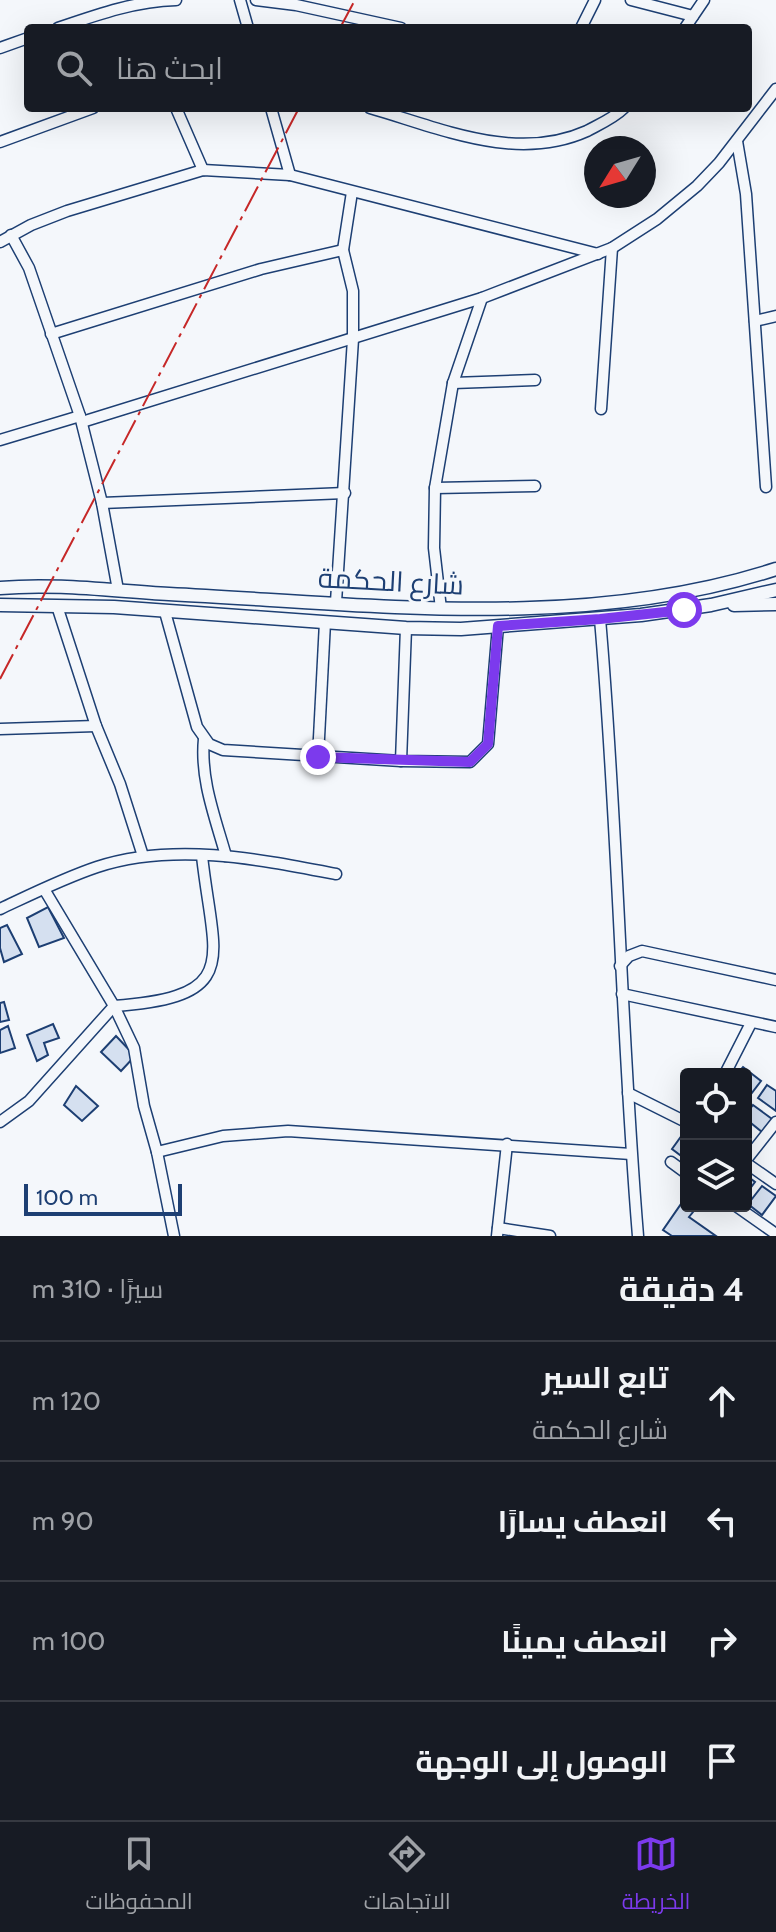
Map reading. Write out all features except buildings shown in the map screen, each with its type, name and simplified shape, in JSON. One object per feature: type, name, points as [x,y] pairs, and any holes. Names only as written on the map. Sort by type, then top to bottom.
[{"type":"street","points":[[71,24],[124,7],[155,0],[176,0]]},
{"type":"street","points":[[240,0],[247,24]]},
{"type":"street","points":[[256,0],[296,5],[383,24]]},
{"type":"street","points":[[583,24],[595,0]]},
{"type":"street","points":[[631,0],[693,16]]},
{"type":"street","points":[[688,24],[704,0]]},
{"type":"street","points":[[0,48],[24,39]]},
{"type":"street","points":[[0,440],[353,339],[482,298],[612,248],[674,207],[719,163],[776,89]]},
{"type":"street","points":[[0,142],[82,112]]},
{"type":"street","points":[[178,112],[203,170]]},
{"type":"street","points":[[272,112],[290,175]]},
{"type":"street","points":[[384,112],[504,145],[527,145],[572,137],[620,112]]},
{"type":"street","points":[[737,141],[746,194],[766,487]]},
{"type":"street","points":[[0,242],[67,211],[203,170],[290,175],[598,254]]},
{"type":"street","points":[[336,602],[353,339],[353,291],[343,250],[352,192]]},
{"type":"street","points":[[11,235],[29,268],[81,419],[102,503],[118,590]]},
{"type":"street","points":[[601,409],[612,248]]},
{"type":"street","points":[[51,334],[261,269],[343,250]]},
{"type":"street","points":[[441,609],[434,548],[435,488],[453,383],[482,298]]},
{"type":"street","points":[[755,321],[776,316]]},
{"type":"street","points":[[453,383],[535,380]]},
{"type":"street","points":[[435,488],[535,486]]},
{"type":"street","points":[[102,503],[345,493]]},
{"type":"street","name":"شارع الحكمة","points":[[0,588],[118,590],[441,609],[527,608],[695,590],[776,569]]},
{"type":"street","name":"شارع الحكمة","points":[[0,605],[114,607],[406,628],[600,619],[711,605],[776,590]]},
{"type":"street","points":[[711,605],[776,604]]},
{"type":"street","points":[[57,606],[143,856]]},
{"type":"street","points":[[165,612],[196,722],[204,739],[212,746],[223,750],[401,761],[470,762],[488,744],[498,626]]},
{"type":"street","points":[[600,619],[638,1236]]},
{"type":"street","points":[[318,757],[325,622]]},
{"type":"street","points":[[401,761],[406,628]]},
{"type":"street","points":[[0,729],[96,726]]},
{"type":"street","points":[[204,739],[204,776],[226,856]]},
{"type":"street","points":[[0,909],[97,867],[143,856],[226,856],[336,874]]},
{"type":"street","points":[[0,1122],[29,1101],[114,1006],[144,1004],[186,994],[201,985],[208,976],[214,956],[202,856]]},
{"type":"street","points":[[44,889],[114,1006],[138,1060],[144,1106],[174,1236]]},
{"type":"street","points":[[620,966],[629,956],[642,951],[776,980]]},
{"type":"street","points":[[622,994],[776,1027]]},
{"type":"street","points":[[728,1068],[751,1023]]},
{"type":"street","points":[[628,1093],[680,1119]]},
{"type":"street","points":[[752,1154],[776,1122]]},
{"type":"street","points":[[157,1152],[223,1136],[288,1131],[631,1154]]},
{"type":"street","points":[[507,1144],[498,1232],[550,1236]]},
{"type":"street","points":[[671,1162],[680,1169]]},
{"type":"street","points":[[752,1166],[776,1184]]},
{"type":"street","points":[[745,1212],[776,1234]]},
{"type":"power","points":[[342,24],[355,0]]},
{"type":"power","points":[[0,679],[297,112]]},
{"type":"route","points":[[318,757],[470,762],[488,744],[498,626],[684,610]]}]
